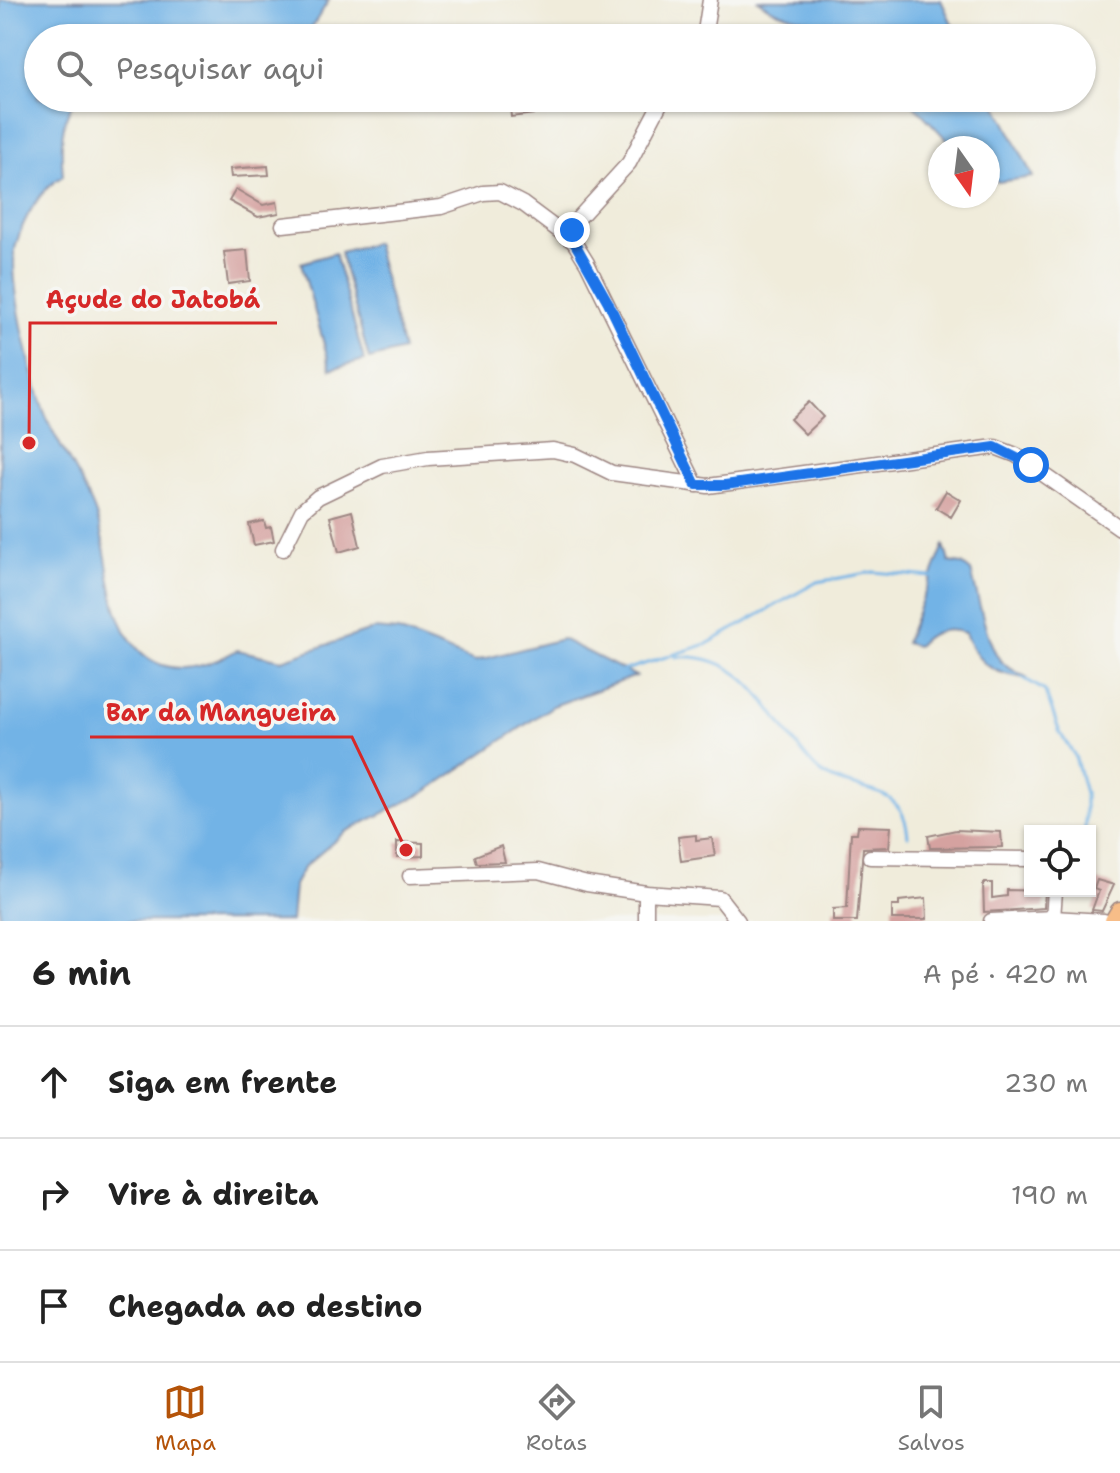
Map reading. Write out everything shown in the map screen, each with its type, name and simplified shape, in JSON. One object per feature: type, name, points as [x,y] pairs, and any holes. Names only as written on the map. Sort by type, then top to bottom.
[{"type":"street","points":[[706,24],[710,0]]},
{"type":"street","points":[[574,242],[574,223],[629,163],[656,112]]},
{"type":"street","points":[[283,225],[441,207],[493,191],[523,204],[574,242],[608,302],[696,485]]},
{"type":"street","points":[[283,549],[310,503],[382,466],[553,450],[575,455],[612,473],[696,485],[725,485],[995,447],[1016,455],[1120,528]]},
{"type":"street","points":[[870,857],[1024,859]]},
{"type":"street","points":[[410,876],[538,871],[587,884],[646,893],[720,898],[738,921]]},
{"type":"street","points":[[646,893],[646,921]]},
{"type":"street","points":[[1053,918],[1055,897]]},
{"type":"street","points":[[991,921],[1115,917]]},
{"type":"water","points":[[0,0],[329,0],[314,24],[24,24],[24,112],[68,112],[62,146],[63,176],[47,189],[34,206],[16,245],[15,282],[19,307],[43,408],[96,515],[114,602],[127,634],[148,658],[160,664],[186,668],[212,662],[237,650],[282,660],[374,629],[398,631],[475,661],[562,639],[636,676],[553,706],[424,793],[345,832],[304,867],[294,885],[291,921],[0,921]]},
{"type":"water","points":[[758,0],[941,0],[952,24],[819,24],[768,7]]},
{"type":"water","points":[[920,112],[1000,112],[1033,177],[1000,182],[1000,136],[943,136]]},
{"type":"water","points":[[375,243],[403,350],[369,359],[340,252]]},
{"type":"water","points":[[335,253],[364,360],[331,369],[301,263]]},
{"type":"water","points":[[944,545],[949,562],[962,564],[971,571],[996,654],[1007,666],[1028,678],[997,671],[982,661],[965,633],[945,631],[927,637],[917,646],[905,643]]},
{"type":"building","points":[[510,112],[535,112],[535,114],[511,117]]},
{"type":"building","points":[[268,166],[269,175],[231,177],[230,169]]},
{"type":"building","points":[[236,189],[263,205],[277,202],[279,213],[258,217],[229,201]]},
{"type":"building","points":[[247,250],[250,281],[228,284],[224,252]]},
{"type":"building","points":[[809,402],[823,417],[805,434],[790,419]]},
{"type":"building","points":[[946,491],[961,500],[951,517],[936,508]]},
{"type":"building","points":[[352,511],[360,546],[339,552],[330,517]]},
{"type":"building","points":[[264,521],[266,528],[271,527],[274,541],[254,545],[249,524]]},
{"type":"building","points":[[858,826],[891,827],[889,847],[863,848],[857,921],[833,921],[833,909],[847,908],[851,833],[857,833]]},
{"type":"building","points":[[956,830],[1001,832],[1002,847],[930,848],[928,836]]},
{"type":"building","points":[[696,835],[696,840],[712,838],[715,856],[681,861],[678,837]]},
{"type":"building","points":[[397,842],[423,843],[423,856],[397,857]]},
{"type":"building","points":[[501,846],[505,862],[477,863],[475,856]]},
{"type":"building","points":[[1097,880],[1114,885],[1102,911],[1092,910],[1099,891]]},
{"type":"building","points":[[983,883],[992,883],[992,898],[1007,896],[1007,890],[1024,890],[1024,897],[1045,897],[1044,908],[984,912]]},
{"type":"building","points":[[926,898],[927,919],[892,919],[892,906],[899,906],[899,901]]},
{"type":"waterway","points":[[622,671],[707,644],[817,582],[873,572],[932,577]]},
{"type":"waterway","points":[[676,657],[702,658],[724,666],[743,678],[817,769],[843,783],[872,790],[896,804],[904,817],[908,836]]},
{"type":"waterway","points":[[1022,677],[1045,691],[1060,733],[1075,756],[1085,793],[1085,825]]},
{"type":"place","name":"Açude do Jatobá","points":[[29,443]]},
{"type":"place","name":"Bar da Mangueira","points":[[406,850]]},
{"type":"route","points":[[572,230],[574,242],[608,302],[696,485],[725,485],[995,447],[1031,465]]}]
